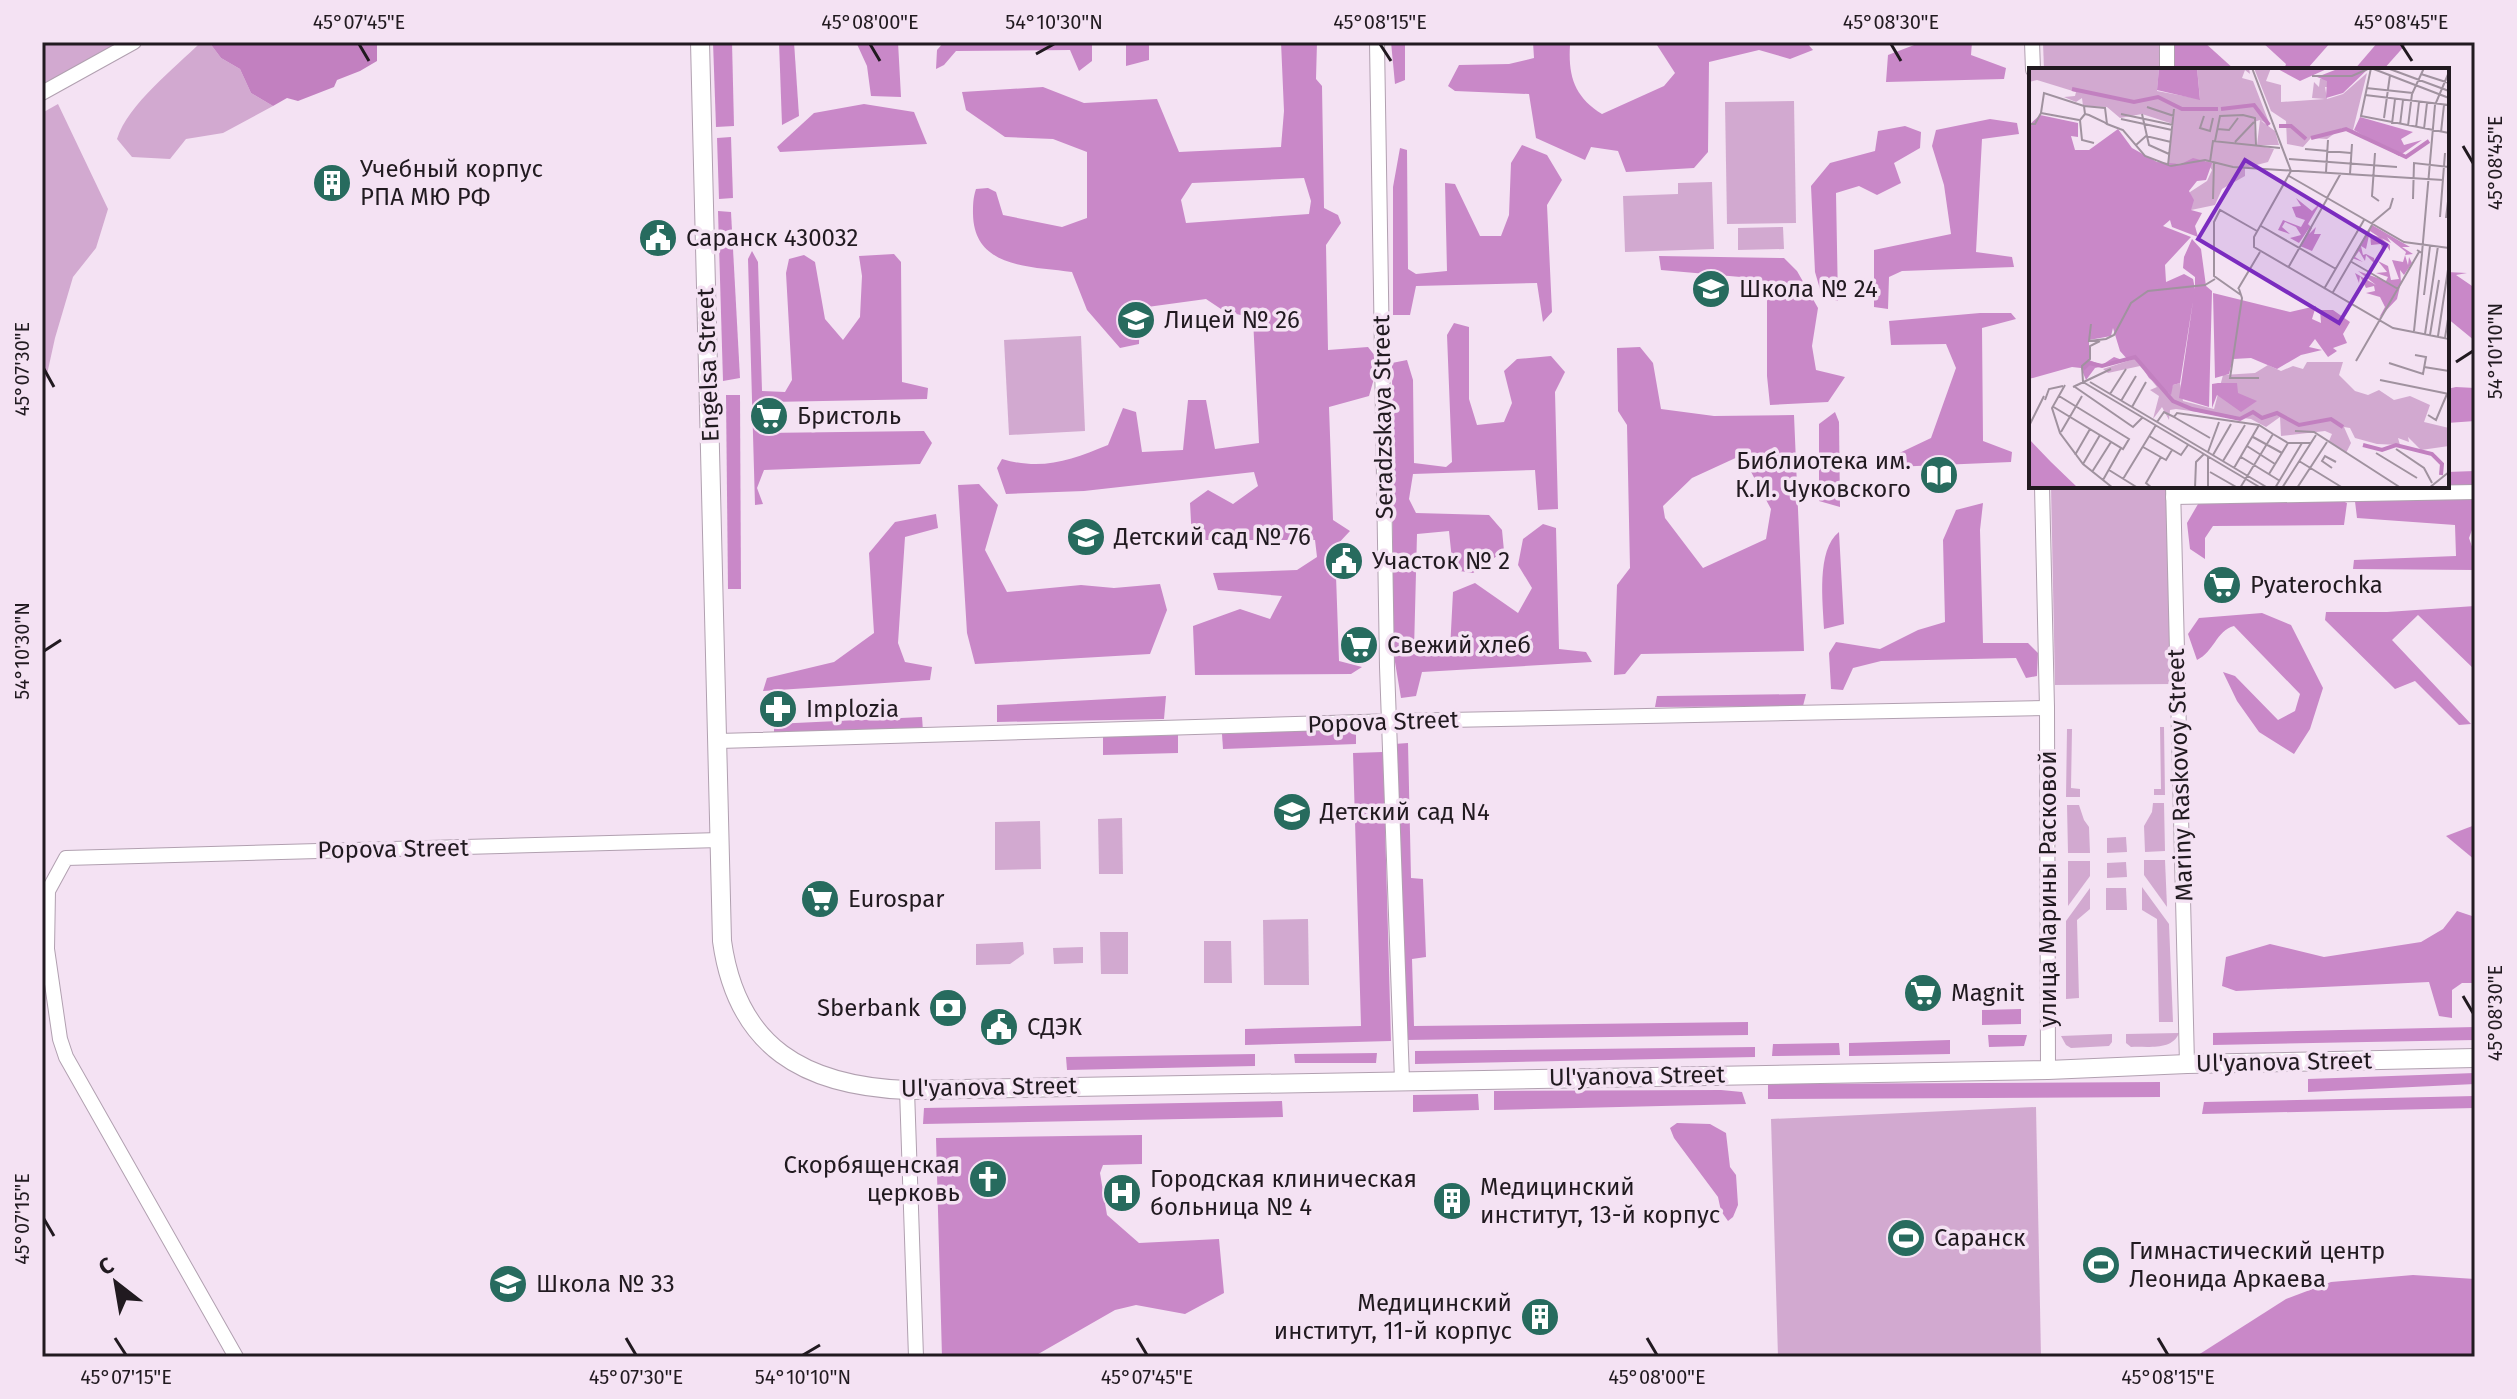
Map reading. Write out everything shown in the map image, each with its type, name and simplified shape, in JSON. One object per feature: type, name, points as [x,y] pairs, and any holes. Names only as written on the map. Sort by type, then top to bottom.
[{"type":"main road","name":"Engelsa Street","points":[[700,42],[718,741]]},
{"type":"main road","points":[[718,741],[720,840]]},
{"type":"main road","name":"Ul'yanova Street","points":[[720,840],[725,966],[733,988],[757,1029],[786,1058],[801,1068],[832,1080],[907,1090],[2048,1070],[2475,1058]]},
{"type":"street","points":[[42,93],[134,42]]},
{"type":"street","name":"Seradzskaya Street","points":[[1377,42],[1387,667],[1402,1080]]},
{"type":"street","points":[[2032,42],[2033,68]]},
{"type":"street","points":[[2167,42],[2167,68]]},
{"type":"street","points":[[2042,488],[2047,708]]},
{"type":"street","points":[[2173,492],[2475,492]]},
{"type":"street","name":"Mariny Raskovoy Street","points":[[2173,492],[2187,1064]]},
{"type":"street","name":"Popova Street","points":[[718,741],[1391,721],[2047,708]]},
{"type":"street","name":"улица Марины Расковой","points":[[2047,708],[2048,1070]]},
{"type":"street","name":"Popova Street","points":[[236,1357],[66,1057],[60,1039],[47,949],[48,891],[66,858],[720,840]]},
{"type":"street","points":[[907,1090],[916,1357]]},
{"type":"shaded area","points":[[42,42],[123,42],[42,85]]},
{"type":"shaded area","points":[[201,42],[209,42],[221,58],[240,69],[251,93],[273,106],[223,133],[186,139],[170,159],[132,157],[117,139],[123,126],[153,87]]},
{"type":"shaded area","points":[[209,42],[379,42],[377,61],[337,80],[334,87],[298,101],[287,98],[273,106],[251,93],[240,69],[221,58]]},
{"type":"shaded area","points":[[713,42],[732,42],[734,126],[716,127]]},
{"type":"shaded area","points":[[779,42],[794,42],[799,116],[782,125]]},
{"type":"shaded area","points":[[856,42],[898,42],[901,97],[871,96],[867,66]]},
{"type":"shaded area","points":[[944,42],[1092,42],[1092,61],[1079,71],[1070,50],[956,51],[936,69],[937,50]]},
{"type":"shaded area","points":[[1126,42],[1149,42],[1149,60],[1126,66]]},
{"type":"shaded area","points":[[1281,42],[1317,42],[1316,79],[1322,86],[1324,208],[1338,215],[1341,223],[1326,245],[1328,350],[1368,347],[1379,361],[1369,396],[1329,407],[1333,520],[1350,531],[1335,547],[1339,661],[1362,667],[1351,674],[1195,675],[1193,626],[1240,609],[1270,619],[1282,596],[1218,590],[1213,573],[1297,570],[1317,557],[1315,540],[1192,540],[1190,503],[1208,490],[1233,504],[1258,486],[1254,472],[1084,491],[1006,494],[997,468],[1002,459],[1044,464],[1108,445],[1123,408],[1136,412],[1142,452],[1183,450],[1188,400],[1206,400],[1215,449],[1259,443],[1253,318],[1224,311],[1206,299],[1140,308],[1139,344],[1120,348],[1087,310],[1072,272],[1023,266],[994,255],[983,245],[976,232],[973,211],[976,189],[988,188],[996,192],[1003,215],[1062,227],[1087,218],[1087,152],[1053,139],[1005,137],[966,110],[962,92],[1043,87],[1084,103],[1157,99],[1179,152],[1281,147],[1284,111]],"holes":[[[1304,178],[1311,201],[1309,214],[1186,223],[1181,200],[1192,183]]]},
{"type":"shaded area","points":[[1391,42],[1405,42],[1405,80],[1395,84]]},
{"type":"shaded area","points":[[1533,42],[1574,42],[1570,45],[1570,67],[1575,85],[1585,101],[1602,114],[1664,86],[1675,73],[1655,42],[1806,42],[1813,50],[1790,59],[1759,50],[1709,62],[1708,152],[1694,168],[1626,172],[1618,151],[1591,147],[1585,160],[1536,138],[1529,94],[1455,91],[1448,86],[1459,65],[1509,64],[1534,58]]},
{"type":"shaded area","points":[[1922,42],[1972,42],[1971,55],[2006,68],[2004,79],[1886,82],[1888,55]]},
{"type":"shaded area","points":[[2043,42],[2160,42],[2161,68],[2044,68]]},
{"type":"shaded area","points":[[2174,42],[2204,42],[2233,68],[2174,68]]},
{"type":"shaded area","points":[[2262,42],[2331,42],[2308,68],[2285,68],[2286,64]]},
{"type":"shaded area","points":[[2378,42],[2408,42],[2385,68],[2356,68]]},
{"type":"shaded area","points":[[1794,101],[1796,223],[1727,224],[1725,102]]},
{"type":"shaded area","points":[[58,104],[108,209],[96,248],[73,277],[42,397],[42,113]]},
{"type":"shaded area","points":[[864,104],[914,112],[927,144],[780,152],[777,147],[814,113]]},
{"type":"shaded area","points":[[1990,119],[2017,123],[2019,134],[1982,139],[1976,252],[2012,257],[2014,267],[1902,271],[1889,277],[1888,309],[1874,307],[1874,250],[1951,234],[1944,185],[1932,146],[1936,130]]},
{"type":"shaded area","points":[[1905,126],[1921,132],[1920,148],[1894,163],[1901,183],[1877,195],[1859,186],[1836,193],[1838,301],[1822,296],[1815,272],[1811,186],[1830,163],[1875,151],[1878,131]]},
{"type":"shaded area","points":[[731,137],[733,198],[719,199],[717,138]]},
{"type":"shaded area","points":[[1522,145],[1547,155],[1562,180],[1547,205],[1552,312],[1543,322],[1537,283],[1416,286],[1410,315],[1393,315],[1393,187],[1400,148],[1407,150],[1408,269],[1416,274],[1447,271],[1445,183],[1455,184],[1480,236],[1501,236],[1509,215],[1511,163]]},
{"type":"shaded area","points":[[1712,182],[1714,249],[1625,252],[1623,196],[1678,194],[1678,183]]},
{"type":"shaded area","points":[[718,211],[731,212],[740,378],[723,381]]},
{"type":"shaded area","points":[[1783,227],[1784,249],[1738,250],[1738,228]]},
{"type":"shaded area","points":[[752,251],[758,262],[762,391],[785,392],[792,380],[786,273],[789,259],[804,255],[815,262],[825,319],[843,340],[860,317],[862,276],[859,256],[894,254],[901,262],[902,382],[928,388],[927,399],[771,402],[761,407],[762,433],[924,431],[932,443],[920,464],[764,470],[757,488],[763,504],[755,505],[748,259]]},
{"type":"shaded area","points":[[1659,256],[1784,258],[1797,271],[1818,308],[1812,346],[1816,370],[1845,377],[1828,402],[1770,405],[1767,288],[1752,278],[1661,270]]},
{"type":"shaded area","points":[[2449,272],[2467,273],[2456,275],[2475,288],[2475,341],[2449,320]]},
{"type":"shaded area","points":[[2011,313],[2016,319],[1982,328],[1983,441],[2012,452],[2011,462],[1893,467],[1891,457],[1931,438],[1956,368],[1946,344],[1891,345],[1889,321]]},
{"type":"shaded area","points":[[1454,323],[1469,327],[1469,399],[1477,425],[1504,422],[1512,403],[1504,371],[1517,359],[1551,356],[1565,372],[1555,392],[1558,509],[1538,510],[1535,470],[1413,474],[1409,499],[1416,513],[1489,515],[1502,530],[1504,551],[1473,573],[1453,570],[1449,531],[1417,534],[1414,650],[1450,650],[1453,592],[1475,583],[1518,613],[1532,588],[1518,565],[1523,539],[1543,524],[1556,528],[1559,649],[1586,652],[1592,662],[1422,672],[1416,696],[1401,698],[1393,650],[1392,363],[1407,360],[1413,380],[1414,463],[1446,467],[1452,462],[1447,335]]},
{"type":"shaded area","points":[[1081,336],[1085,431],[1009,435],[1004,340]]},
{"type":"shaded area","points":[[1640,347],[1653,363],[1661,409],[1714,416],[1794,415],[1804,651],[1641,654],[1625,674],[1614,675],[1617,585],[1630,568],[1627,425],[1618,411],[1617,348]],"holes":[[[1742,455],[1771,509],[1766,539],[1703,568],[1665,518],[1663,506],[1692,478]]]},
{"type":"shaded area","points":[[2475,388],[2475,421],[2449,423],[2449,389]]},
{"type":"shaded area","points":[[726,395],[740,395],[741,589],[728,589]]},
{"type":"shaded area","points":[[1835,412],[1839,422],[1840,507],[1819,501],[1819,424]]},
{"type":"shaded area","points":[[2475,471],[2475,522],[2469,538],[2475,555],[2475,570],[2353,569],[2354,560],[2456,556],[2455,525],[2357,518],[2354,493],[2363,488],[2449,488],[2449,472]]},
{"type":"shaded area","points":[[979,484],[998,505],[985,550],[1007,592],[1081,585],[1114,588],[1160,584],[1167,610],[1150,654],[975,664],[967,633],[958,485]]},
{"type":"shaded area","points":[[2051,488],[2169,488],[2173,684],[2055,685]]},
{"type":"shaded area","points":[[2205,492],[2327,494],[2347,503],[2344,525],[2213,526],[2205,538],[2205,559],[2190,549],[2187,523]]},
{"type":"shaded area","points":[[1983,503],[1980,530],[1983,643],[2028,643],[2038,653],[2037,676],[2026,678],[2016,658],[1881,661],[1853,668],[1843,690],[1831,689],[1829,653],[1836,642],[1880,649],[1918,630],[1945,622],[1943,540],[1956,510]]},
{"type":"shaded area","points":[[936,514],[938,528],[905,537],[898,643],[905,662],[932,667],[930,680],[763,691],[767,678],[834,662],[874,633],[869,553],[895,522]]},
{"type":"shaded area","points":[[1839,532],[1844,624],[1824,629],[1824,564],[1832,540]]},
{"type":"shaded area","points":[[2475,606],[2475,670],[2418,615],[2392,640],[2471,724],[2459,725],[2415,681],[2395,689],[2325,620],[2326,612],[2387,612]]},
{"type":"shaded area","points":[[2262,613],[2291,625],[2323,688],[2310,729],[2294,754],[2259,732],[2237,701],[2223,672],[2235,676],[2278,720],[2295,711],[2300,694],[2234,626],[2223,632],[2197,660],[2188,634],[2199,618]]},
{"type":"shaded area","points":[[1806,694],[1803,706],[1655,707],[1657,696]]},
{"type":"shaded area","points":[[1166,696],[1164,719],[997,722],[997,705]]},
{"type":"shaded area","points":[[922,717],[923,731],[774,734],[774,724]]},
{"type":"shaded area","points":[[2160,727],[2164,727],[2165,795],[2154,795],[2154,789],[2161,789]]},
{"type":"shaded area","points":[[1356,728],[1356,744],[1223,749],[1222,734]]},
{"type":"shaded area","points":[[2067,729],[2072,729],[2071,788],[2080,789],[2080,797],[2066,797]]},
{"type":"shaded area","points":[[1178,735],[1178,753],[1103,755],[1103,737]]},
{"type":"shaded area","points":[[1408,743],[1411,878],[1423,879],[1426,957],[1412,959],[1414,1026],[1748,1022],[1748,1035],[1405,1040],[1394,744]]},
{"type":"shaded area","points":[[1383,752],[1391,1041],[1245,1045],[1245,1029],[1361,1026],[1353,753]]},
{"type":"shaded area","points":[[2153,803],[2164,803],[2165,851],[2145,852],[2144,826]]},
{"type":"shaded area","points":[[2067,805],[2079,805],[2089,827],[2090,853],[2068,853]]},
{"type":"shaded area","points":[[1122,818],[1123,874],[1099,874],[1098,819]]},
{"type":"shaded area","points":[[1040,821],[1041,869],[995,870],[995,822]]},
{"type":"shaded area","points":[[2475,825],[2475,860],[2446,836]]},
{"type":"shaded area","points":[[2126,837],[2127,852],[2107,853],[2107,838]]},
{"type":"shaded area","points":[[2144,860],[2165,860],[2167,907],[2144,875]]},
{"type":"shaded area","points":[[2068,861],[2090,861],[2090,876],[2068,906]]},
{"type":"shaded area","points":[[2126,862],[2127,877],[2107,878],[2107,863]]},
{"type":"shaded area","points":[[2142,887],[2169,924],[2173,1022],[2159,1022],[2157,919],[2142,910]]},
{"type":"shaded area","points":[[2090,888],[2090,909],[2077,920],[2079,998],[2066,999],[2066,921]]},
{"type":"shaded area","points":[[2106,888],[2126,888],[2127,910],[2106,910]]},
{"type":"shaded area","points":[[2457,911],[2475,917],[2475,983],[2462,983],[2452,990],[2452,1018],[2439,1016],[2429,982],[2236,991],[2222,986],[2226,957],[2270,944],[2324,957],[2421,942],[2443,929]]},
{"type":"shaded area","points":[[1308,919],[1309,985],[1264,985],[1263,920]]},
{"type":"shaded area","points":[[1100,932],[1128,932],[1128,974],[1101,974]]},
{"type":"shaded area","points":[[1204,941],[1231,941],[1232,983],[1204,983]]},
{"type":"shaded area","points":[[1023,942],[1024,954],[1010,964],[976,965],[976,944]]},
{"type":"shaded area","points":[[1083,947],[1083,963],[1054,964],[1053,948]]},
{"type":"shaded area","points":[[2021,1009],[2021,1024],[1982,1025],[1982,1010]]},
{"type":"shaded area","points":[[2475,1027],[2475,1040],[2213,1045],[2213,1033]]},
{"type":"shaded area","points":[[2179,1033],[2176,1039],[2165,1045],[2131,1047],[2126,1043],[2126,1034]]},
{"type":"shaded area","points":[[2112,1034],[2109,1046],[2071,1048],[2061,1036]]},
{"type":"shaded area","points":[[1988,1035],[2027,1035],[2024,1046],[1989,1047]]},
{"type":"shaded area","points":[[1950,1040],[1950,1054],[1849,1056],[1849,1043]]},
{"type":"shaded area","points":[[1839,1043],[1840,1055],[1772,1056],[1773,1044]]},
{"type":"shaded area","points":[[1755,1047],[1755,1057],[1415,1064],[1415,1051]]},
{"type":"shaded area","points":[[1377,1053],[1376,1063],[1295,1063],[1294,1054]]},
{"type":"shaded area","points":[[1255,1054],[1255,1066],[1067,1070],[1066,1057]]},
{"type":"shaded area","points":[[2475,1073],[2475,1084],[2308,1092],[2308,1079]]},
{"type":"shaded area","points":[[2160,1082],[2160,1097],[1768,1099],[1768,1084]]},
{"type":"shaded area","points":[[1494,1091],[1742,1092],[1746,1104],[1494,1110]]},
{"type":"shaded area","points":[[1478,1094],[1479,1110],[1413,1112],[1413,1095]]},
{"type":"shaded area","points":[[2475,1096],[2475,1108],[2202,1114],[2204,1102]]},
{"type":"shaded area","points":[[1282,1101],[1283,1117],[923,1124],[924,1108]]},
{"type":"shaded area","name":"Саранск","points":[[2036,1107],[2041,1357],[1778,1357],[1771,1119]]},
{"type":"shaded area","points":[[1677,1123],[1710,1124],[1726,1133],[1730,1167],[1736,1175],[1738,1205],[1728,1221],[1721,1211],[1718,1197],[1674,1138],[1670,1128]]},
{"type":"shaded area","points":[[1142,1135],[1142,1164],[1103,1165],[1100,1173],[1107,1215],[1139,1243],[1219,1239],[1224,1293],[1185,1314],[1136,1305],[1115,1310],[1033,1357],[942,1357],[936,1138]]},
{"type":"shaded area","points":[[2413,1275],[2475,1279],[2475,1357],[2195,1357],[2286,1299],[2331,1282]]},
{"type":"place","name":"Учебный корпус РПА МЮ РФ","points":[[332,183]]},
{"type":"place","name":"Саранск 430032","points":[[658,238]]},
{"type":"place","name":"Школа № 24","points":[[1711,289]]},
{"type":"place","name":"Лицей № 26","points":[[1136,320]]},
{"type":"place","name":"Бристоль","points":[[769,416]]},
{"type":"place","name":"Библиотека им. К.И. Чуковского","points":[[1939,475]]},
{"type":"place","name":"Детский сад № 76","points":[[1086,537]]},
{"type":"place","name":"Участок № 2","points":[[1344,561]]},
{"type":"place","name":"Pyaterochka","points":[[2222,585]]},
{"type":"place","name":"Свежий хлеб","points":[[1359,645]]},
{"type":"place","name":"Implozia","points":[[778,709]]},
{"type":"place","name":"Детский сад N4","points":[[1292,812]]},
{"type":"place","name":"Eurospar","points":[[820,899]]},
{"type":"place","name":"Magnit","points":[[1923,993]]},
{"type":"place","name":"Sberbank","points":[[948,1008]]},
{"type":"place","name":"СДЭК","points":[[999,1027]]},
{"type":"place","name":"Скорбященская церковь","points":[[988,1179]]},
{"type":"place","name":"Городская клиническая больница № 4","points":[[1122,1193]]},
{"type":"place","name":"Медицинский институт, 13-й корпус","points":[[1452,1201]]},
{"type":"place","name":"Саранск","points":[[1906,1238]]},
{"type":"place","name":"Гимнастический центр Леонида Аркаева","points":[[2101,1265]]},
{"type":"place","name":"Школа № 33","points":[[508,1284]]},
{"type":"place","name":"Медицинский институт, 11-й корпус","points":[[1540,1317]]}]
